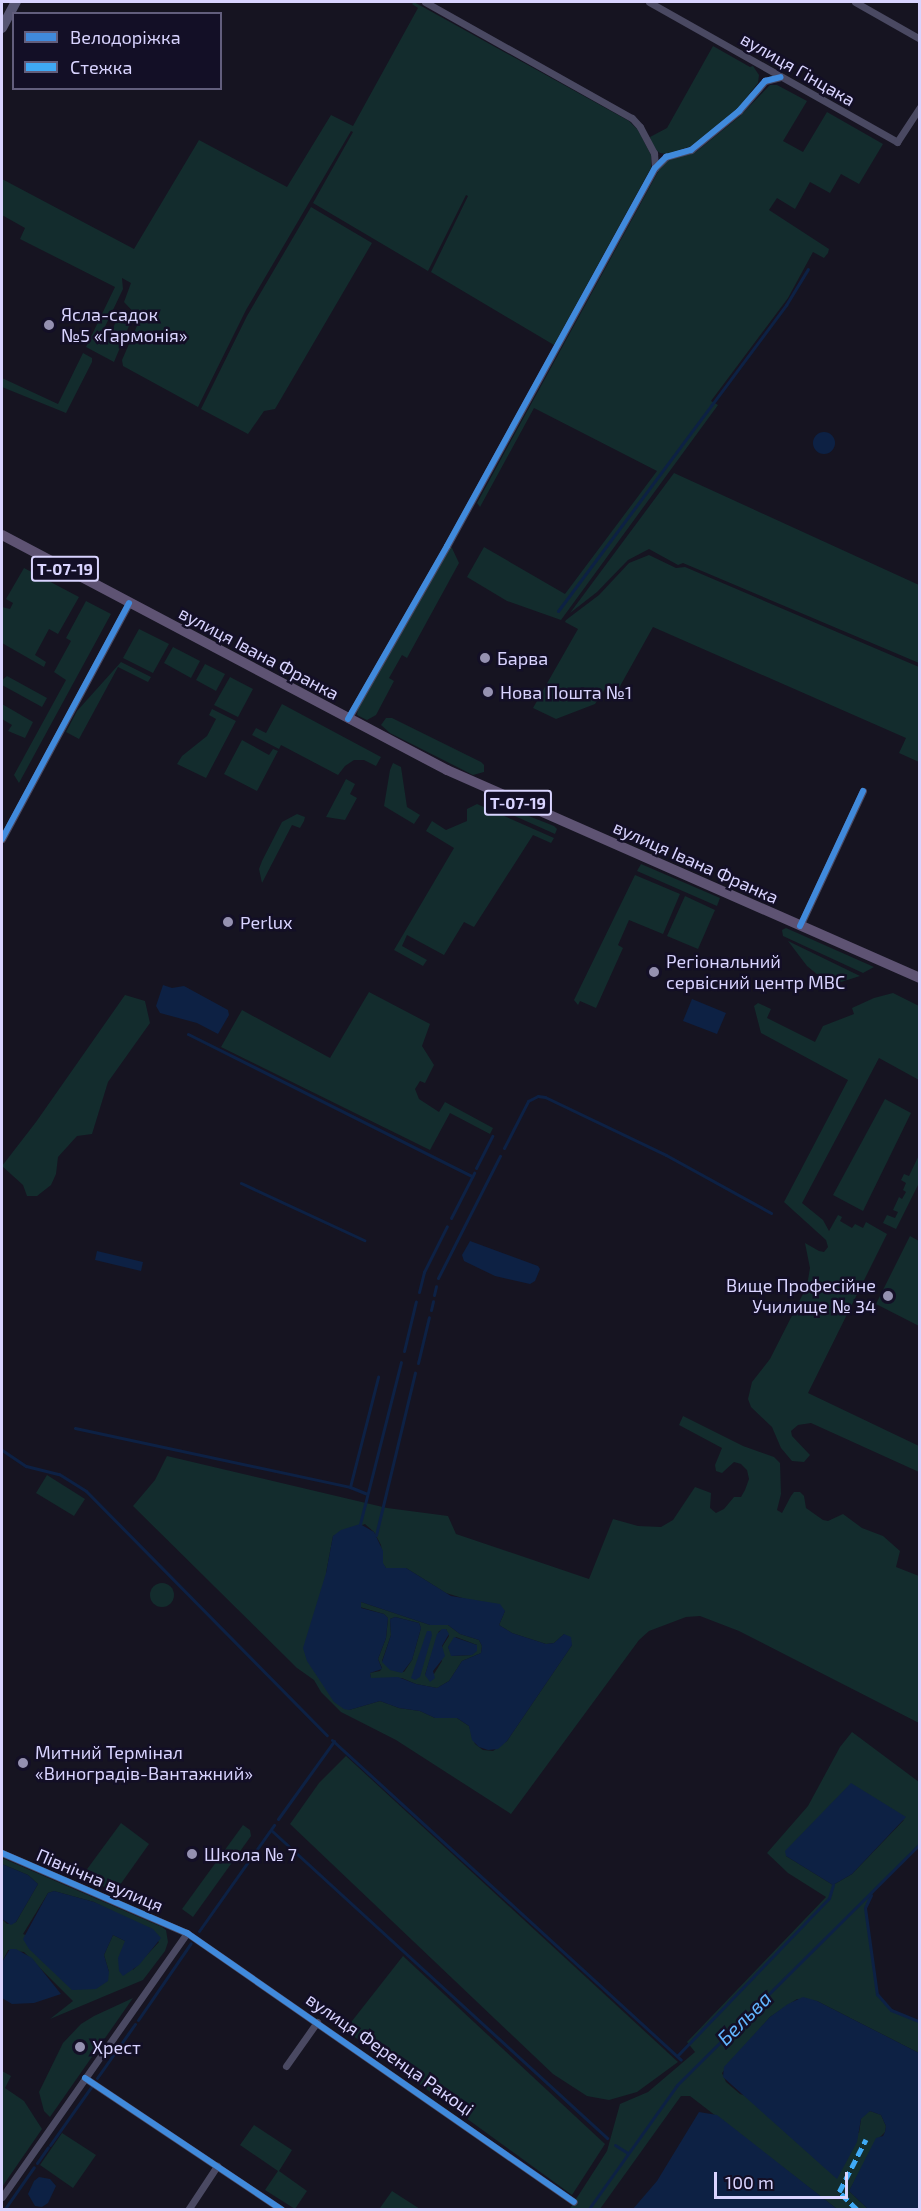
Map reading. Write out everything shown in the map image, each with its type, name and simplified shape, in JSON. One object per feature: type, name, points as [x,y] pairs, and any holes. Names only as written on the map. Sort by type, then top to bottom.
[{"type":"main road","points":[[2,28],[16,2]]},
{"type":"main road","name":"вулиця Івана Франка","points":[[2,535],[464,778],[920,978]]},
{"type":"street","points":[[425,2],[632,118],[640,127],[654,153],[655,168]]},
{"type":"street","name":"вулиця Гінцака","points":[[649,2],[897,142],[920,107]]},
{"type":"street","points":[[855,2],[920,39]]},
{"type":"street","points":[[348,719],[447,546],[655,168],[666,157],[691,150],[739,111],[765,81],[781,77]]},
{"type":"street","points":[[2,839],[129,603]]},
{"type":"street","points":[[800,926],[863,791]]},
{"type":"street","name":"Північна вулиця","points":[[2,1853],[187,1933]]},
{"type":"street","points":[[2,2197],[187,1933]]},
{"type":"street","name":"вулиця Ференца Ракоці","points":[[187,1933],[574,2202]]},
{"type":"street","points":[[286,2066],[317,2022]]},
{"type":"street","points":[[85,2078],[282,2210]]},
{"type":"street","points":[[188,2210],[218,2166]]},
{"type":"green space","points":[[414,2],[629,121],[638,130],[651,155],[651,168],[554,345],[431,272],[468,196],[466,195],[428,271],[313,203],[353,132],[351,131],[246,310],[198,407],[123,366],[122,360],[140,319],[124,302],[131,283],[122,278],[123,289],[101,335],[108,339],[119,315],[128,319],[129,326],[114,362],[86,347],[115,287],[20,239],[25,228],[2,215],[2,179],[134,249],[199,140],[287,187],[331,115],[353,126],[418,8],[412,4]]},
{"type":"green space","points":[[713,46],[750,67],[753,66],[759,75],[758,83],[739,107],[692,146],[667,154],[660,153],[653,147],[650,137],[667,128]]},
{"type":"green space","points":[[770,85],[777,85],[807,101],[783,141],[803,152],[827,112],[883,144],[859,184],[841,174],[830,193],[810,182],[795,209],[777,198],[769,210],[829,249],[828,253],[824,258],[813,252],[788,298],[711,401],[718,405],[561,620],[507,601],[467,577],[484,547],[565,594],[657,471],[534,408],[480,507],[477,503],[659,170],[667,161],[697,151],[739,117]]},
{"type":"green space","points":[[311,207],[372,243],[275,409],[264,411],[248,434],[201,409],[247,316]]},
{"type":"green space","points":[[83,353],[92,358],[92,362],[66,413],[2,387],[2,378],[58,404]]},
{"type":"green space","points":[[674,473],[919,585],[919,663],[683,563],[678,565],[649,549],[628,560],[597,592],[570,613]]},
{"type":"green space","points":[[451,546],[459,563],[407,658],[402,655],[389,678],[394,681],[376,715],[367,720],[357,715],[358,708]]},
{"type":"green space","points":[[649,555],[676,568],[685,567],[919,667],[919,762],[899,753],[906,738],[653,627],[619,688],[609,683],[595,704],[556,719],[533,708],[578,629],[565,622],[566,620],[599,595],[629,563]]},
{"type":"green space","points":[[24,568],[79,597],[58,634],[49,629],[35,655],[46,662],[44,667],[2,643],[2,607],[10,609],[13,603],[6,599]]},
{"type":"green space","points":[[86,601],[111,614],[19,783],[14,775],[66,680],[54,672],[71,641],[66,638]]},
{"type":"green space","points":[[139,629],[169,644],[153,673],[123,658]]},
{"type":"green space","points":[[173,647],[200,661],[191,678],[164,663]]},
{"type":"green space","points":[[121,662],[151,677],[148,682],[118,667],[79,739],[66,732],[77,711]]},
{"type":"green space","points":[[205,664],[225,674],[216,691],[196,680]]},
{"type":"green space","points":[[7,676],[47,698],[42,707],[2,685],[2,680]]},
{"type":"green space","points":[[230,677],[253,689],[238,717],[214,705]]},
{"type":"green space","points":[[2,704],[33,722],[25,738],[8,731],[12,725],[2,719]]},
{"type":"green space","points":[[282,704],[381,757],[376,766],[364,760],[354,760],[338,775],[281,745],[279,749],[252,735],[256,728],[266,733]]},
{"type":"green space","points":[[212,709],[236,721],[206,778],[177,764],[182,756],[207,736],[216,719],[209,715]]},
{"type":"green space","points":[[386,718],[392,718],[481,762],[484,765],[484,772],[473,775],[390,733],[381,725]]},
{"type":"green space","points":[[242,740],[269,755],[273,749],[278,751],[257,791],[224,774]]},
{"type":"green space","points":[[393,763],[401,767],[407,807],[420,815],[414,824],[384,806]]},
{"type":"green space","points":[[346,779],[355,784],[350,794],[357,798],[345,820],[326,817]]},
{"type":"green space","points":[[491,801],[554,826],[557,829],[555,834],[483,802]]},
{"type":"green space","points":[[477,804],[554,838],[551,843],[533,835],[474,927],[464,922],[444,955],[407,935],[402,946],[427,960],[423,966],[394,950],[454,848],[426,831],[432,821],[446,830],[467,821],[467,809]]},
{"type":"green space","points":[[297,814],[305,817],[304,821],[300,828],[292,825],[262,883],[259,869],[262,861],[282,822]]},
{"type":"green space","points":[[641,864],[720,898],[717,906],[637,871]]},
{"type":"green space","points":[[635,875],[680,894],[663,934],[629,920],[618,945],[623,948],[596,1008],[580,1001],[578,1005],[574,1000]]},
{"type":"green space","points":[[685,896],[715,910],[698,949],[667,936]]},
{"type":"green space","points":[[786,928],[874,967],[863,973],[783,936],[782,930]]},
{"type":"green space","points":[[788,941],[860,976],[841,982],[818,975],[807,966]]},
{"type":"green space","points":[[369,992],[430,1024],[422,1046],[434,1065],[425,1083],[420,1081],[415,1089],[419,1099],[439,1112],[445,1102],[493,1128],[490,1134],[450,1113],[430,1150],[221,1047],[242,1010],[330,1058]]},
{"type":"green space","points":[[893,993],[919,1006],[919,1080],[879,1058],[802,1203],[823,1220],[829,1231],[838,1215],[842,1217],[840,1221],[852,1228],[855,1224],[863,1228],[866,1222],[887,1234],[808,1393],[919,1446],[919,1472],[811,1423],[798,1425],[791,1431],[792,1436],[810,1455],[804,1462],[792,1461],[781,1448],[772,1427],[751,1407],[748,1399],[752,1382],[770,1359],[807,1286],[810,1268],[805,1243],[824,1252],[828,1247],[826,1240],[784,1202],[848,1080],[761,1033],[754,1006],[758,1003],[771,1009],[767,1018],[815,1042],[823,1026],[854,1014],[852,1008],[874,998]]},
{"type":"green space","points":[[125,995],[145,1001],[150,1023],[108,1082],[92,1134],[77,1136],[58,1157],[56,1174],[51,1185],[37,1196],[27,1196],[23,1185],[2,1166],[36,1122]]},
{"type":"green space","points":[[885,1099],[911,1113],[863,1211],[833,1195]]},
{"type":"green space","points":[[919,1155],[919,1183],[896,1229],[883,1223],[887,1215],[895,1218],[898,1212],[893,1210],[899,1197],[902,1199],[906,1192],[903,1190],[906,1183],[901,1180],[904,1174],[909,1176]]},
{"type":"green space","points":[[910,1236],[919,1241],[919,1326],[876,1304]]},
{"type":"green space","points":[[683,1416],[743,1446],[774,1457],[780,1463],[781,1494],[777,1510],[782,1513],[794,1492],[800,1492],[804,1496],[806,1508],[823,1520],[828,1521],[843,1514],[862,1528],[883,1536],[900,1551],[896,1567],[919,1576],[919,1723],[739,1631],[700,1616],[686,1617],[649,1631],[639,1640],[511,1814],[396,1740],[341,1712],[321,1692],[314,1680],[297,1668],[133,1506],[155,1480],[167,1456],[387,1508],[448,1516],[456,1534],[589,1579],[613,1519],[638,1526],[661,1527],[673,1520],[695,1487],[711,1493],[710,1508],[716,1513],[724,1509],[734,1497],[741,1497],[749,1479],[747,1470],[741,1464],[734,1462],[722,1473],[716,1471],[715,1465],[722,1448],[679,1425]],"holes":[[[365,1524],[374,1532],[381,1545],[383,1564],[386,1568],[406,1568],[446,1593],[505,1611],[499,1625],[512,1633],[546,1644],[554,1643],[564,1634],[572,1645],[507,1741],[493,1751],[483,1750],[475,1744],[469,1726],[457,1718],[435,1718],[420,1711],[399,1708],[380,1701],[349,1710],[326,1573],[333,1536]]]},
{"type":"green space","points":[[47,1475],[85,1499],[74,1516],[36,1493]]},
{"type":"green space","points":[[162,1583],[171,1586],[174,1595],[171,1604],[162,1607],[153,1604],[150,1595],[153,1586]]},
{"type":"green space","points":[[361,1602],[430,1625],[448,1625],[460,1634],[479,1640],[482,1646],[481,1653],[462,1661],[449,1681],[437,1688],[416,1684],[402,1678],[371,1678],[370,1673],[380,1671],[382,1668],[378,1659],[386,1638],[388,1618],[384,1614],[360,1607]],"holes":[[[395,1617],[419,1623],[421,1628],[412,1660],[404,1672],[396,1671],[382,1661],[391,1635],[390,1619]],[[446,1629],[449,1636],[442,1647],[442,1661],[434,1674],[425,1675],[439,1631]],[[456,1637],[477,1645],[472,1655],[452,1656],[448,1647]]]},
{"type":"green space","points":[[852,1732],[919,1782],[919,1844],[876,1888],[865,1908],[877,1994],[891,2010],[919,2022],[919,2053],[817,2001],[797,1999],[770,2017],[722,2073],[726,2082],[740,2094],[859,2133],[864,2114],[870,2111],[881,2115],[886,2126],[885,2132],[878,2139],[849,2191],[868,2209],[837,2209],[690,2096],[681,2096],[600,2209],[569,2210],[607,2151],[620,2104],[648,2092],[695,2052],[687,2042],[826,1897],[788,1873],[767,1853],[808,1806],[840,1747]],"holes":[[[904,1820],[852,1874],[833,1885],[786,1856]]]},
{"type":"green space","points":[[346,1756],[678,2062],[637,2092],[609,2100],[587,2096],[553,2074],[290,1824],[319,1783]]},
{"type":"green space","points":[[121,1823],[149,1844],[115,1892],[82,1876]]},
{"type":"green space","points":[[243,1825],[250,1830],[251,1836],[193,1917],[182,1909]]},
{"type":"green space","points":[[2,1858],[162,1927],[166,1930],[168,1942],[165,1951],[143,1980],[50,2019],[73,2001],[24,1952],[8,1950],[2,1962],[2,1919],[7,1924],[16,1922],[38,1884],[28,1875],[2,1864]],"holes":[[[54,1891],[94,1902],[119,1915],[159,1942],[133,1970],[125,1941],[113,1935],[104,1955],[109,1972],[23,1934],[48,1893]]]},
{"type":"green space","points":[[403,1956],[605,2144],[572,2195],[345,2030]]},
{"type":"green space","points":[[133,1998],[50,2117],[44,2111],[39,2092],[63,2043],[81,2024]]},
{"type":"green space","points":[[2,2071],[11,2076],[5,2088],[24,2101],[42,2129],[2,2187]]},
{"type":"green space","points":[[254,2125],[292,2150],[279,2171],[307,2191],[295,2209],[265,2190],[278,2171],[240,2145]]},
{"type":"green space","points":[[62,2133],[96,2155],[73,2188],[40,2165]]},
{"type":"green space","points":[[392,2191],[420,2209],[380,2208]]},
{"type":"water","points":[[824,432],[832,435],[835,443],[832,451],[824,454],[816,451],[813,443],[816,435]]},
{"type":"water","points":[[163,985],[172,988],[184,986],[228,1010],[229,1015],[218,1034],[197,1023],[160,1013],[156,1006]]},
{"type":"water","points":[[692,999],[726,1013],[717,1034],[683,1021]]},
{"type":"water","points":[[470,1241],[538,1266],[540,1269],[535,1281],[530,1284],[495,1276],[464,1261],[462,1255]]},
{"type":"water","points":[[97,1251],[143,1262],[141,1271],[95,1260]]},
{"type":"water","points":[[360,1524],[374,1532],[383,1551],[383,1563],[386,1568],[406,1568],[451,1596],[500,1604],[505,1611],[499,1625],[512,1633],[546,1644],[554,1643],[564,1634],[571,1637],[572,1645],[507,1741],[498,1749],[488,1750],[479,1747],[472,1740],[469,1726],[457,1718],[435,1718],[420,1711],[399,1708],[380,1701],[349,1710],[334,1702],[307,1661],[303,1648],[326,1573],[333,1536],[341,1530]],"holes":[[[361,1602],[430,1625],[448,1625],[460,1634],[479,1640],[482,1646],[481,1653],[462,1661],[449,1681],[437,1688],[416,1684],[398,1677],[371,1678],[370,1673],[382,1669],[378,1659],[386,1638],[388,1618],[384,1614],[361,1608]]]},
{"type":"water","points":[[395,1617],[419,1623],[421,1628],[412,1660],[402,1673],[390,1670],[382,1662],[391,1635],[390,1619]]},
{"type":"water","points":[[442,1629],[446,1629],[449,1634],[442,1646],[445,1656],[433,1671],[435,1678],[430,1682],[425,1675],[437,1634]]},
{"type":"water","points":[[427,1631],[431,1631],[432,1635],[420,1677],[415,1680],[411,1678]]},
{"type":"water","points":[[454,1637],[477,1645],[477,1651],[472,1655],[451,1656],[448,1647]]},
{"type":"water","points":[[851,1783],[906,1817],[852,1874],[833,1885],[786,1856],[785,1851]]},
{"type":"water","points":[[2,1864],[28,1875],[38,1884],[16,1922],[11,1925],[2,1919]]},
{"type":"water","points":[[54,1891],[94,1902],[153,1929],[161,1938],[139,1965],[123,1976],[119,1971],[118,1958],[125,1941],[113,1935],[104,1955],[109,1972],[108,1981],[96,1989],[72,1990],[29,1949],[23,1939],[48,1893]]},
{"type":"water","points":[[10,1949],[16,1949],[32,1958],[61,1994],[34,2003],[12,2004],[2,1998],[2,1962]]},
{"type":"water","points":[[803,1997],[817,2001],[919,2053],[919,2209],[868,2209],[849,2191],[876,2138],[883,2136],[885,2132],[886,2126],[881,2115],[870,2111],[861,2119],[857,2142],[837,2179],[723,2077],[724,2067],[770,2017]]},
{"type":"water","points":[[699,2112],[717,2115],[837,2209],[633,2209],[657,2181]]},
{"type":"water","points":[[39,2177],[50,2179],[56,2186],[48,2203],[42,2207],[35,2206],[28,2194],[34,2181]]},
{"type":"waterway","points":[[558,611],[786,305],[808,269]]},
{"type":"waterway","points":[[188,1034],[472,1176]]},
{"type":"waterway","points":[[504,1148],[528,1101],[538,1096],[545,1097],[666,1155],[771,1213]]},
{"type":"waterway","points":[[476,1168],[492,1136]]},
{"type":"waterway","points":[[438,1278],[500,1156]]},
{"type":"waterway","points":[[451,1218],[474,1173]]},
{"type":"waterway","points":[[241,1183],[364,1240]]},
{"type":"waterway","points":[[419,1292],[424,1272],[447,1226]]},
{"type":"waterway","points":[[434,1295],[436,1286]]},
{"type":"waterway","points":[[404,1351],[416,1301]]},
{"type":"waterway","points":[[431,1310],[433,1301]]},
{"type":"waterway","points":[[418,1363],[429,1317]]},
{"type":"waterway","points":[[360,1524],[401,1362]]},
{"type":"waterway","points":[[376,1535],[415,1373]]},
{"type":"waterway","points":[[350,1487],[378,1377]]},
{"type":"waterway","points":[[75,1428],[350,1487],[367,1494]]},
{"type":"waterway","points":[[2,1450],[26,1466],[59,1474],[86,1491],[327,1735]]},
{"type":"waterway","points":[[332,1740],[681,2060]]},
{"type":"waterway","points":[[278,1819],[334,1741]]},
{"type":"waterway","points":[[199,1931],[274,1825]]},
{"type":"waterway","points":[[271,1830],[607,2138]]},
{"type":"waterway","name":"Бельва","points":[[588,2210],[677,2085],[920,1844]]},
{"type":"waterway","points":[[677,2056],[829,1898],[833,1885]]},
{"type":"waterway","points":[[871,1895],[865,1908],[877,1994],[891,2010],[920,2022]]},
{"type":"waterway","points":[[138,2020],[191,1943]]},
{"type":"waterway","points":[[97,2078],[135,2024]]},
{"type":"waterway","points":[[50,2145],[91,2087]]},
{"type":"waterway","points":[[615,2145],[628,2153]]},
{"type":"waterway","points":[[37,2163],[48,2147]]},
{"type":"waterway","points":[[4,2210],[34,2167]]},
{"type":"marked path","points":[[857,2210],[839,2192],[866,2139]]},
{"type":"cycle path","points":[[348,719],[447,546],[655,168],[666,157],[691,150],[739,111],[765,81],[781,77]]},
{"type":"cycle path","points":[[2,839],[129,603]]},
{"type":"cycle path","points":[[800,926],[863,791]]},
{"type":"cycle path","points":[[2,1853],[187,1933],[574,2202]]},
{"type":"cycle path","points":[[85,2078],[282,2210]]},
{"type":"place","name":"Ясла-садок №5 «Гармонія»","points":[[49,325]]},
{"type":"place","name":"Барва","points":[[485,658]]},
{"type":"place","name":"Нова Пошта №1","points":[[488,692]]},
{"type":"place","name":"Perlux","points":[[228,922]]},
{"type":"place","name":"Регіональний сервісний центр МВС","points":[[654,972]]},
{"type":"place","name":"Вище Професійне Училище № 34","points":[[888,1296]]},
{"type":"place","name":"Митний Термінал «Виноградів-Вантажний»","points":[[23,1763]]},
{"type":"place","name":"Школа № 7","points":[[192,1854]]},
{"type":"place","name":"Хрест","points":[[80,2047]]}]
